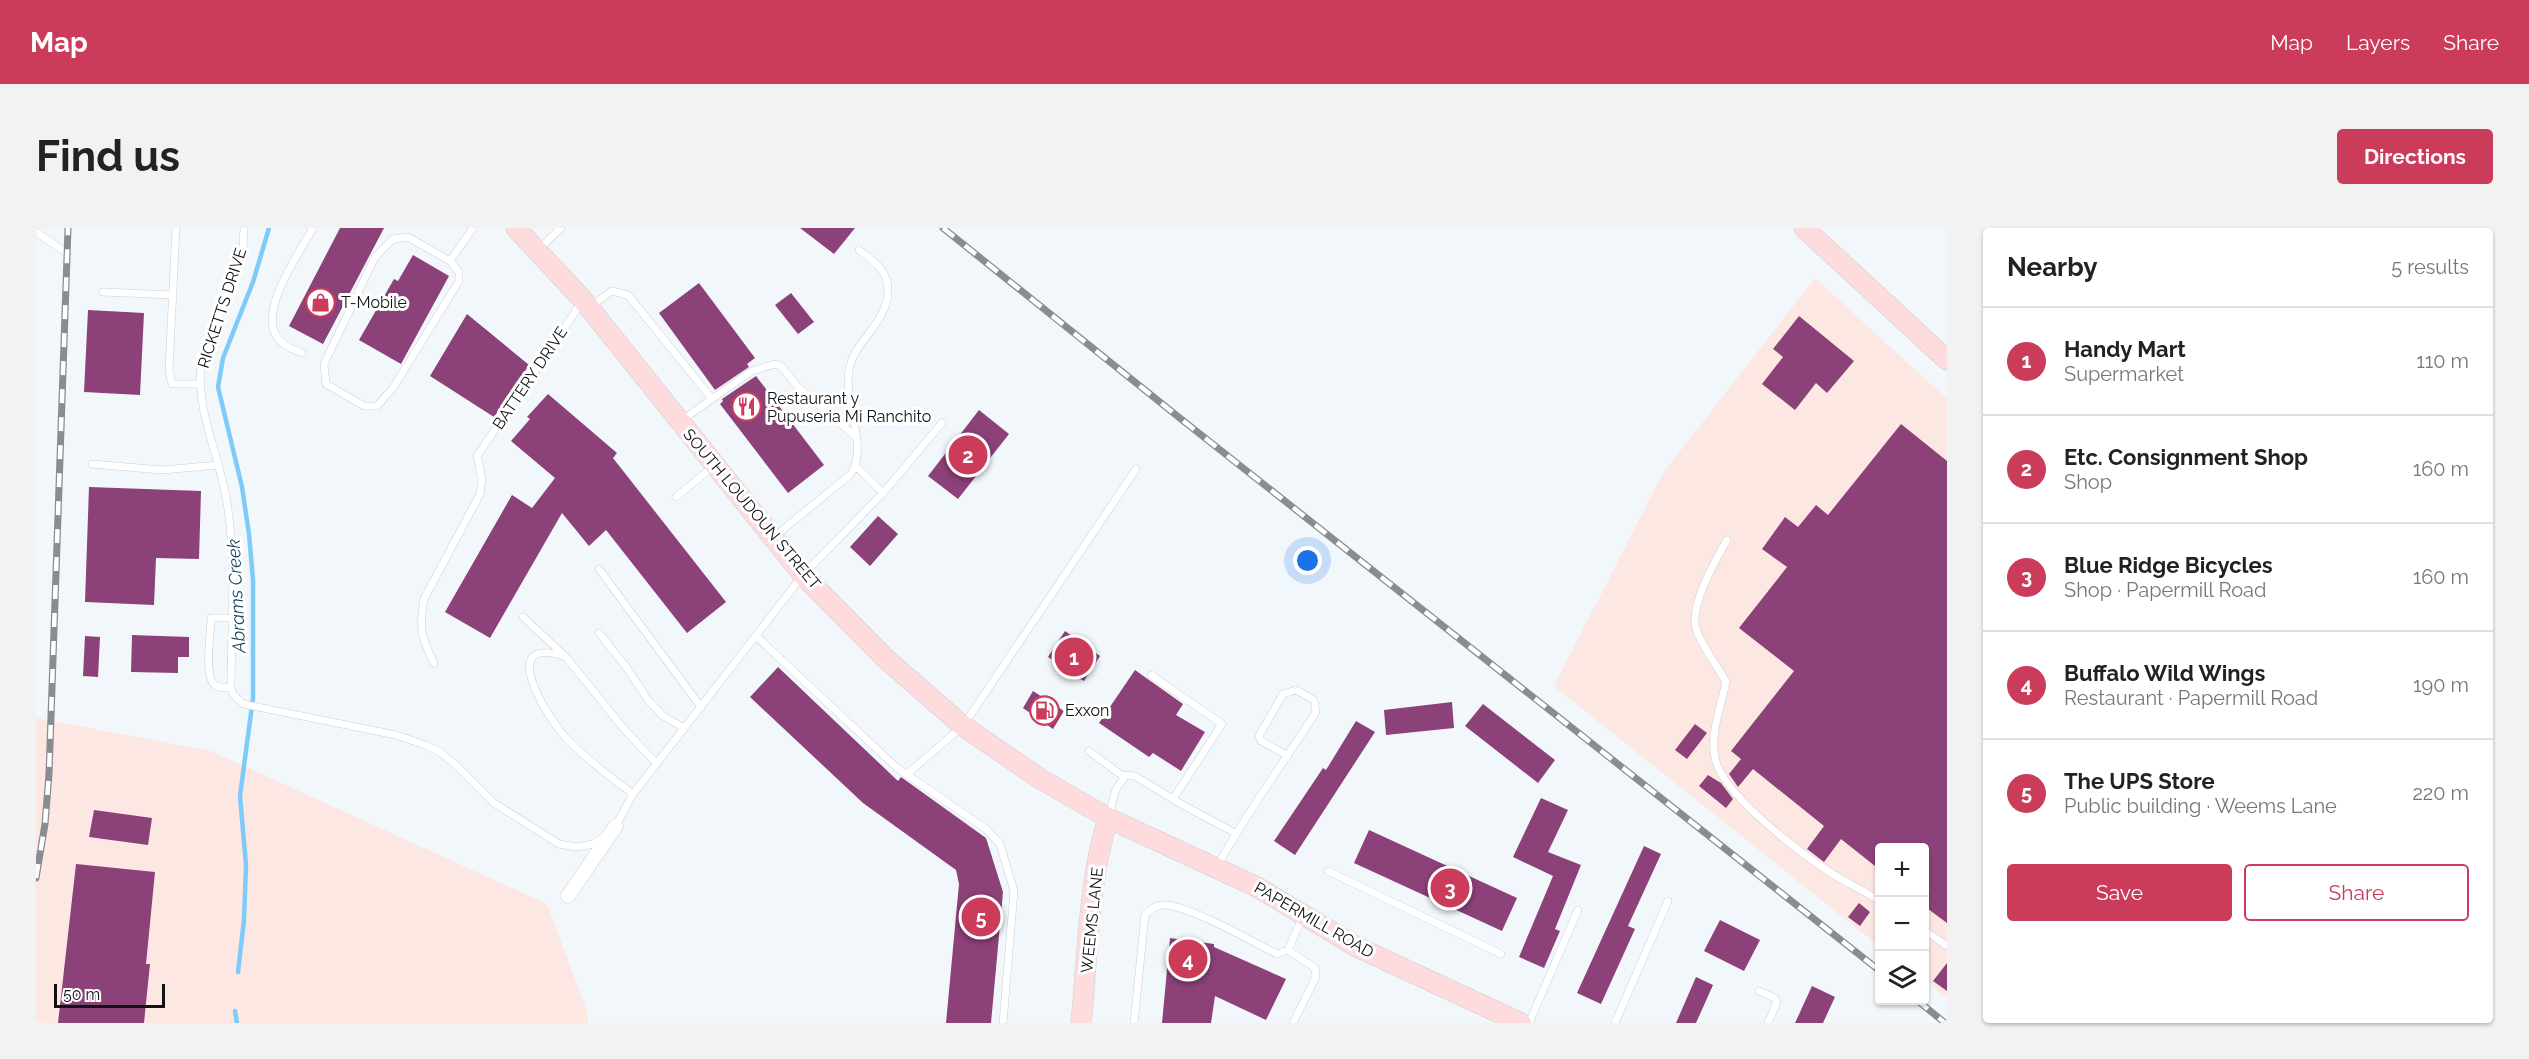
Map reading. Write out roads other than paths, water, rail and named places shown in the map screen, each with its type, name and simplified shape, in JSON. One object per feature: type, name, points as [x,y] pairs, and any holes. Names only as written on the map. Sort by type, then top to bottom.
[{"type":"main road","name":"SOUTH LOUDOUN STREET","points":[[516,228],[586,304],[803,575],[886,659],[963,726],[1039,778],[1108,818]]},
{"type":"main road","points":[[1803,228],[1947,360]]},
{"type":"main road","name":"PAPERMILL ROAD","points":[[1108,818],[1217,867],[1305,913],[1357,947],[1494,1018],[1521,1023]]},
{"type":"main road","name":"WEEMS LANE","points":[[1081,1023],[1094,888],[1108,818]]},
{"type":"street","points":[[568,896],[616,826]]},
{"type":"lane","points":[[176,228],[169,370],[172,384],[199,384]]},
{"type":"lane","name":"RICKETTS DRIVE","points":[[231,688],[231,534],[227,503],[201,404],[199,384],[201,364],[243,250],[244,228]]},
{"type":"lane","points":[[302,353],[284,345],[277,337],[272,328],[271,317],[273,303],[313,228]]},
{"type":"lane","points":[[450,261],[473,228]]},
{"type":"lane","points":[[538,250],[561,228]]},
{"type":"lane","points":[[36,232],[67,253]]},
{"type":"lane","points":[[408,237],[450,261],[459,272],[459,282],[393,388],[377,406],[364,406],[327,384],[324,364],[375,257],[393,239],[408,237]]},
{"type":"lane","points":[[773,538],[851,474],[855,465],[856,437],[848,385],[849,368],[855,354],[876,325],[886,302],[888,289],[886,277],[879,266],[859,250]]},
{"type":"lane","points":[[586,304],[612,291],[628,295],[712,399]]},
{"type":"lane","points":[[104,292],[173,295]]},
{"type":"lane","name":"BATTERY DRIVE","points":[[434,663],[423,639],[421,619],[424,599],[480,494],[482,479],[477,456],[586,304]]},
{"type":"lane","points":[[680,422],[752,371],[763,366],[777,364],[798,387],[856,437]]},
{"type":"lane","points":[[231,618],[211,618],[208,670],[210,680],[217,687],[231,688],[243,704],[396,735],[425,745],[440,752],[457,766],[494,803],[559,844],[571,847],[593,844],[616,826],[633,794],[803,575],[883,493],[942,423]]},
{"type":"lane","points":[[92,464],[162,470],[218,465]]},
{"type":"lane","points":[[676,497],[715,465]]},
{"type":"lane","points":[[855,465],[883,493]]},
{"type":"lane","points":[[907,774],[963,726],[1136,469]]},
{"type":"lane","points":[[1727,540],[1714,562],[1694,617],[1696,630],[1726,682],[1714,734],[1715,759],[1722,777],[1783,838],[1830,873],[1875,898]]},
{"type":"lane","points":[[599,569],[701,706]]},
{"type":"lane","points":[[523,616],[566,657],[624,729],[657,764]]},
{"type":"lane","points":[[599,633],[648,700],[663,716],[684,728]]},
{"type":"lane","points":[[756,636],[888,759],[986,829],[1000,844],[1014,891],[1003,1023]]},
{"type":"lane","points":[[566,657],[545,651],[533,654],[529,667],[539,696],[553,721],[567,738],[633,794]]},
{"type":"lane","points":[[1151,675],[1222,724],[1173,799]]},
{"type":"lane","points":[[1217,867],[1235,833],[1288,756],[1316,712],[1314,700],[1296,690],[1283,694],[1259,736],[1261,741],[1288,756]]},
{"type":"lane","points":[[1089,751],[1124,777],[1135,776],[1235,833]]},
{"type":"lane","points":[[1108,818],[1116,789],[1124,777]]},
{"type":"lane","points":[[1328,872],[1501,954]]},
{"type":"lane","points":[[1615,1023],[1668,901]]},
{"type":"lane","points":[[1134,1023],[1145,915],[1156,906],[1164,905],[1189,912],[1277,954],[1288,950],[1305,913]]},
{"type":"lane","points":[[1529,1023],[1578,910]]},
{"type":"lane","points":[[1929,933],[1947,946]]},
{"type":"lane","points":[[1288,950],[1315,968],[1316,972],[1316,977],[1293,1023]]},
{"type":"lane","points":[[1759,991],[1775,998],[1777,1002],[1768,1023]]},
{"type":"waterway","name":"Abrams Creek","points":[[238,972],[244,920],[246,865],[240,796],[253,698],[253,580],[242,487],[218,387],[223,358],[253,282],[269,228]]},
{"type":"waterway","name":"Abrams Creek","points":[[235,1011],[237,1023]]},
{"type":"railway","points":[[36,878],[45,824],[49,774],[68,228]]},
{"type":"railway","points":[[943,228],[1875,967]]},
{"type":"railway","points":[[1923,1005],[1945,1023]]},
{"type":"place","name":"T-Mobile","points":[[320,302]]},
{"type":"place","name":"Restaurant y Pupuseria Mi Ranchito","points":[[746,407]]},
{"type":"place","name":"Etc. Consignment Shop","points":[[968,455]]},
{"type":"place","name":"Handy Mart","points":[[1074,657]]},
{"type":"place","name":"Exxon","points":[[1044,710]]},
{"type":"place","name":"Blue Ridge Bicycles","points":[[1450,888]]},
{"type":"place","name":"The UPS Store","points":[[981,917]]},
{"type":"place","name":"Buffalo Wild Wings","points":[[1188,959]]}]
